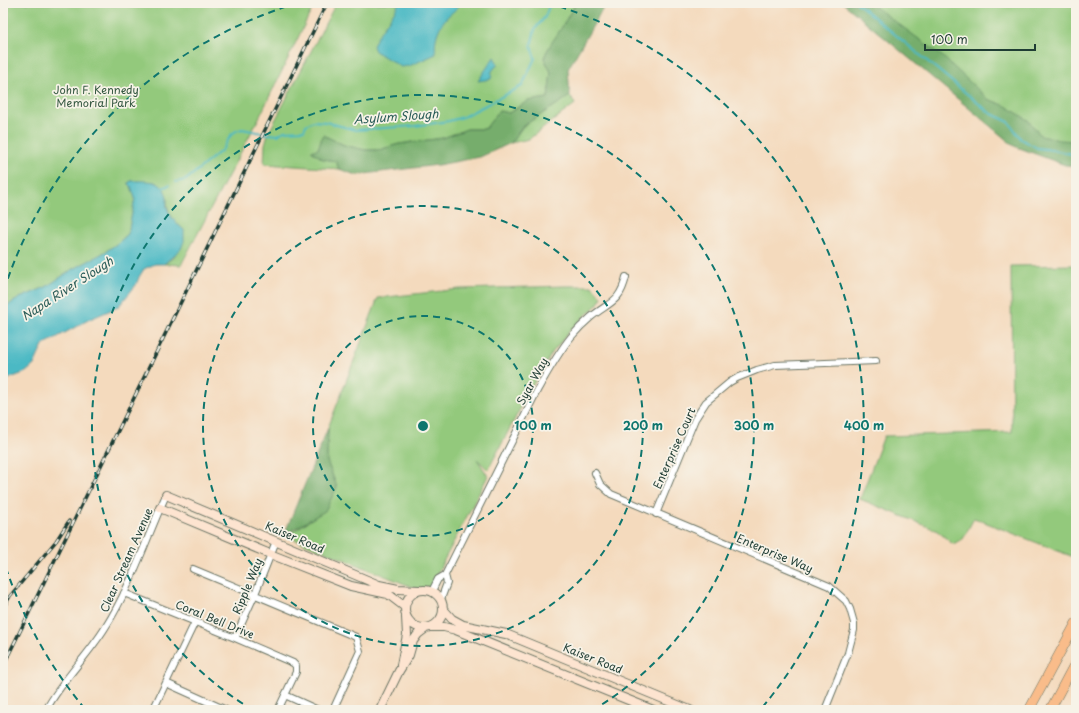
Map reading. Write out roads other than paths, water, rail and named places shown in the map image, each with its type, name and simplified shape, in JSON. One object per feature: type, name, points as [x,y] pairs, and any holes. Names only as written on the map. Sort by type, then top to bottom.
[{"type":"main road","points":[[1029,710],[1076,622]]},
{"type":"main road","points":[[1050,710],[1076,661]]},
{"type":"street","name":"Syar Way","points":[[432,591],[438,579],[445,575],[470,528],[538,389],[551,366],[564,346],[579,329],[591,317],[618,297],[624,289],[626,278]]},
{"type":"street","name":"Enterprise Court","points":[[656,514],[695,419],[706,402],[730,382],[757,370],[775,365],[876,361]]},
{"type":"street","name":"Enterprise Way","points":[[596,473],[600,484],[611,494],[829,586],[846,601],[854,623],[854,630],[848,653],[825,710]]},
{"type":"street","name":"Clear Stream Avenue","points":[[46,710],[106,628],[124,594],[166,495]]},
{"type":"street","name":"Kaiser Road","points":[[166,495],[379,585],[398,589],[419,590]]},
{"type":"street","points":[[160,508],[351,586],[388,594],[405,607]]},
{"type":"street","name":"Ripple Way","points":[[235,638],[255,594],[276,541]]},
{"type":"street","points":[[194,569],[356,637],[360,652],[333,710]]},
{"type":"street","name":"Syar Way","points":[[441,599],[447,583],[445,575]]},
{"type":"street","points":[[380,710],[399,671],[409,655],[413,641],[418,634],[440,620],[444,610],[441,599],[432,591],[426,589],[419,590],[410,595],[407,599],[405,607],[407,635],[399,671]]},
{"type":"street","name":"Coral Bell Drive","points":[[124,594],[235,638],[284,659],[296,666],[296,672],[285,695]]},
{"type":"street","name":"Kaiser Road","points":[[444,610],[452,619],[463,625],[506,634],[690,710]]},
{"type":"street","points":[[406,616],[409,621],[420,628],[444,627],[456,630],[650,709],[655,696]]},
{"type":"street","points":[[153,710],[195,622]]},
{"type":"street","points":[[166,683],[226,710]]},
{"type":"street","points":[[278,710],[285,695],[318,710]]},
{"type":"water","points":[[399,3],[459,3],[454,11],[445,19],[440,28],[435,43],[436,54],[409,66],[401,67],[375,51],[373,46]]},
{"type":"water","points":[[494,57],[498,64],[492,71],[491,79],[478,81]]},
{"type":"water","points":[[131,181],[154,182],[162,187],[167,198],[167,206],[171,217],[184,230],[184,241],[181,249],[164,264],[155,264],[144,269],[136,285],[118,307],[90,319],[43,345],[34,365],[26,372],[3,381],[3,308],[20,298],[46,287],[70,271],[105,252],[128,234],[135,198],[131,186],[128,183]]},
{"type":"waterway","name":"Asylum Slough","points":[[176,182],[186,180],[222,150],[231,135],[242,129],[278,135],[284,131],[304,130],[306,125],[313,121],[326,122],[355,130],[415,126],[449,121],[463,117],[522,86],[535,58],[531,46],[535,29],[545,17],[550,3]]},
{"type":"waterway","points":[[857,3],[990,113],[1009,122],[1021,139],[1037,148],[1076,155]]},
{"type":"waterway","name":"Napa River Slough","points":[[163,188],[169,185]]},
{"type":"railway","points":[[3,666],[327,3]]},
{"type":"railway","points":[[3,608],[10,596],[56,541],[69,521]]},
{"type":"park label","name":"John F. Kennedy Memorial Park","points":[[96,95]]}]
